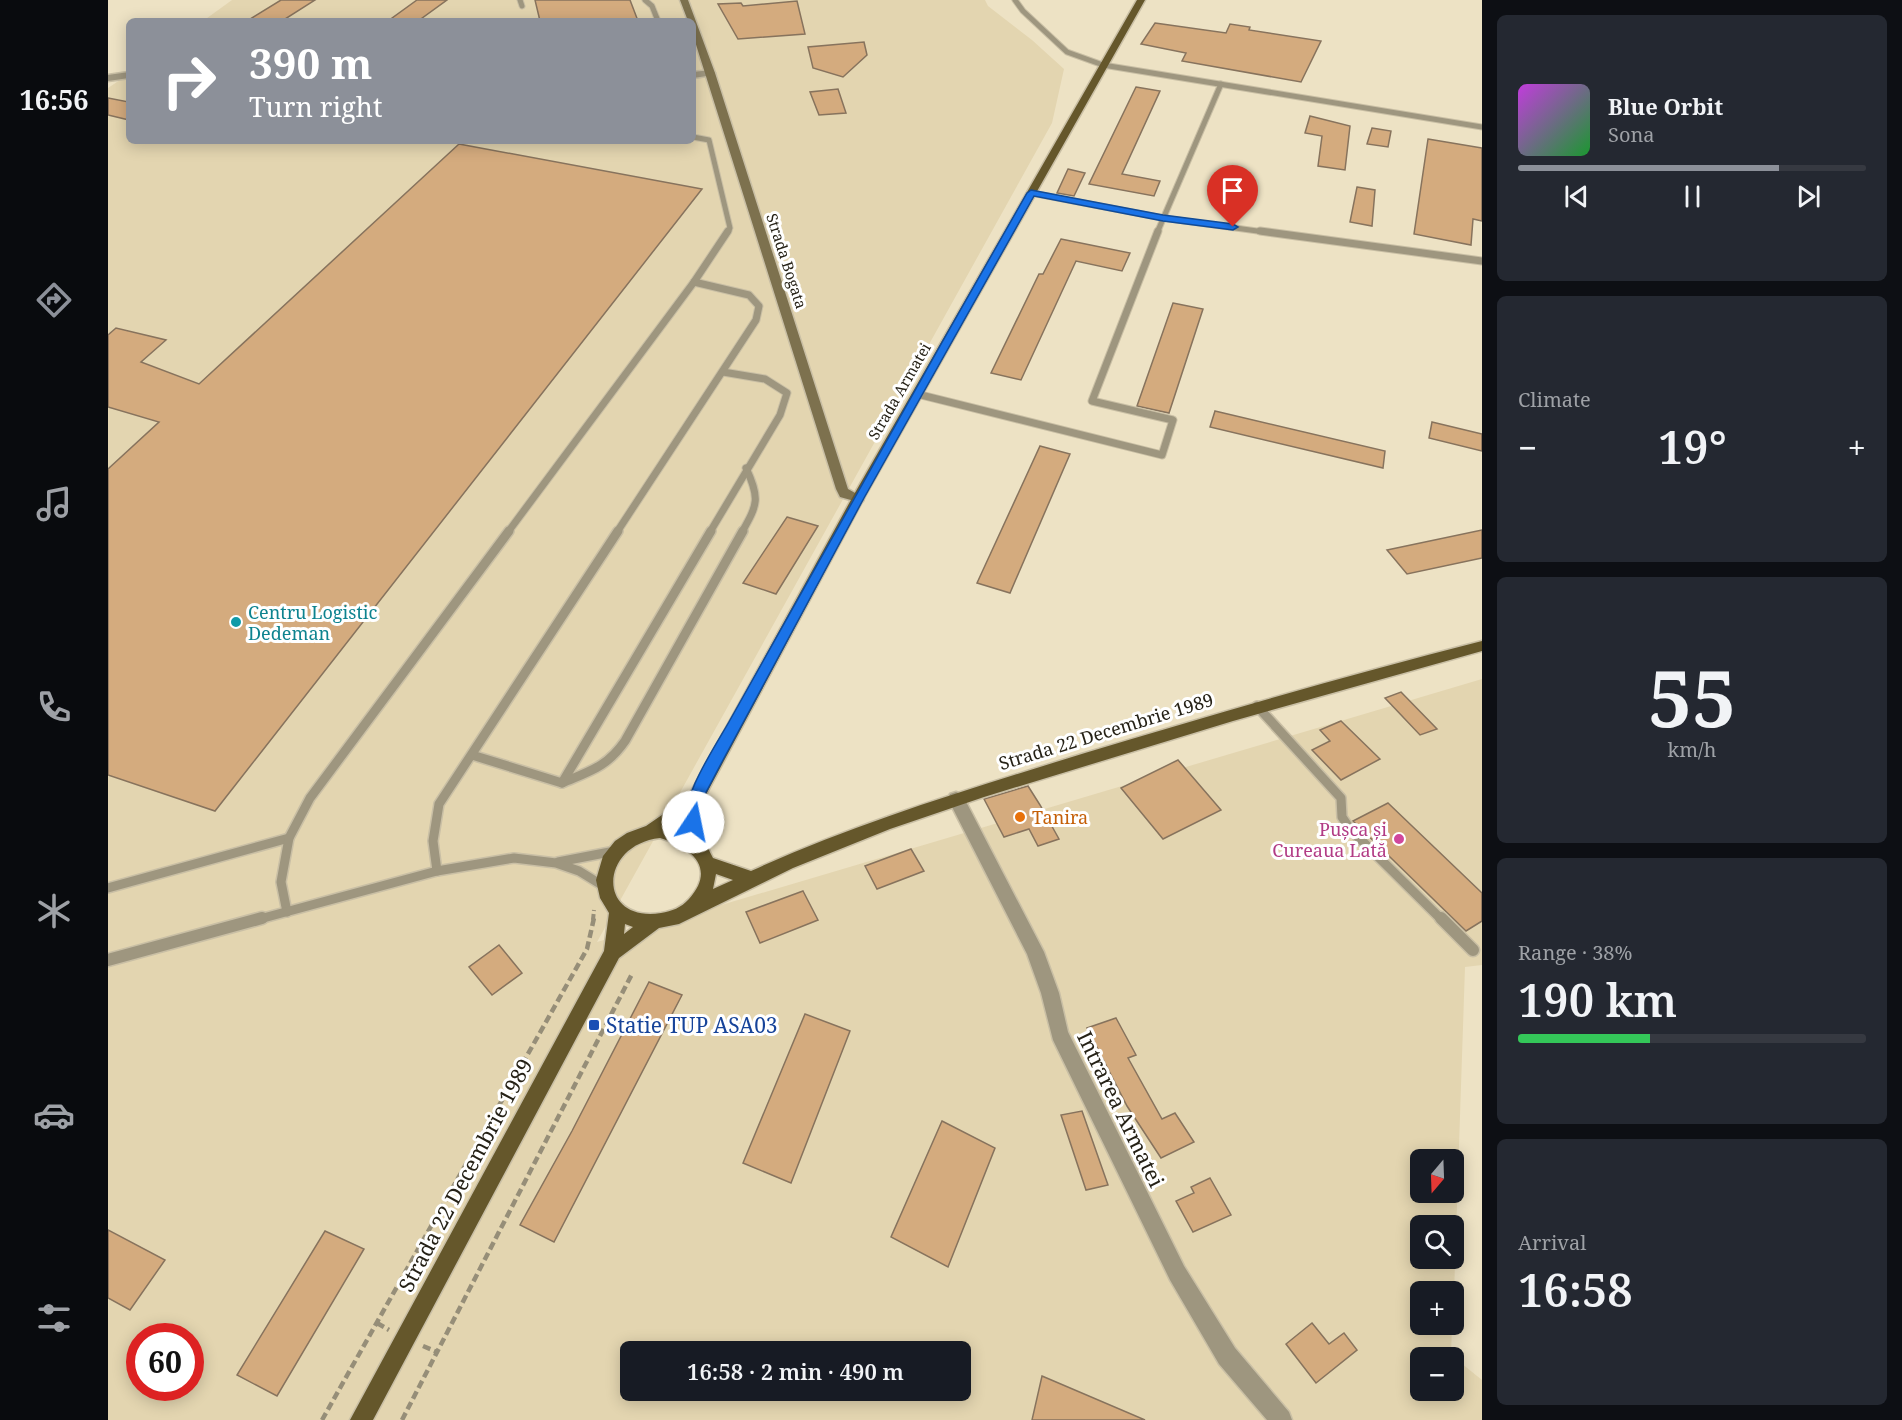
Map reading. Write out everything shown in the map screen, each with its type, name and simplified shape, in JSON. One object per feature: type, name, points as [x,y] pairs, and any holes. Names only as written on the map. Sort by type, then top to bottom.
[{"type":"main road","name":"Strada Bogata","points":[[684,0],[690,18]]},
{"type":"main road","name":"Strada Armatei","points":[[651,832],[694,802],[858,498],[1141,0]]},
{"type":"main road","name":"Strada Bogata","points":[[696,41],[711,73],[842,489],[845,494],[858,498]]},
{"type":"main road","name":"Strada 22 Decembrie 1989","points":[[693,908],[750,878],[956,799],[1257,706],[1482,646]]},
{"type":"main road","points":[[694,802],[693,822],[698,846],[708,864],[709,880],[704,895],[693,908],[679,918],[643,923],[627,917],[618,910],[606,894],[604,879],[607,865],[615,851],[627,840],[651,832],[676,833],[698,846]]},
{"type":"main road","points":[[708,864],[750,878]]},
{"type":"main road","points":[[613,952],[618,910]]},
{"type":"main road","points":[[613,952],[654,922]]},
{"type":"main road","name":"Strada 22 Decembrie 1989","points":[[361,1420],[613,952]]},
{"type":"street","points":[[696,75],[711,73]]},
{"type":"street","points":[[108,78],[126,75]]},
{"type":"street","name":"Intrarea Armatei","points":[[956,799],[1035,952],[1050,993],[1059,1034],[1177,1273],[1227,1356],[1281,1420]]},
{"type":"lane","points":[[645,0],[652,6],[657,18]]},
{"type":"lane","points":[[1015,0],[1023,11],[1067,52],[1103,65],[1482,127]]},
{"type":"lane","points":[[917,394],[1162,455],[1173,420],[1092,400],[1163,218],[1221,84]]},
{"type":"lane","points":[[287,912],[281,882],[289,838],[310,798],[694,282],[730,228],[709,140],[696,138]]},
{"type":"lane","points":[[1031,193],[1163,218],[1482,261]]},
{"type":"lane","points":[[437,871],[433,841],[439,804],[756,320],[759,306],[749,295],[694,282]]},
{"type":"lane","points":[[562,783],[746,468],[780,415],[787,393],[776,383],[753,375],[723,372]]},
{"type":"lane","points":[[472,755],[562,783],[597,768],[613,758],[625,741],[756,507],[756,489],[746,468]]},
{"type":"lane","points":[[1257,706],[1341,798],[1342,817],[1350,829],[1473,950]]},
{"type":"lane","points":[[108,888],[289,838]]},
{"type":"lane","points":[[556,863],[615,851]]},
{"type":"lane","points":[[108,960],[437,871],[514,858],[556,863],[579,871],[605,887]]},
{"type":"path","points":[[322,1420],[586,949],[594,921],[593,901]]},
{"type":"path","points":[[402,1420],[632,974]]},
{"type":"shaded area","points":[[232,0],[985,0],[988,6],[1032,40],[1064,69],[1052,123],[597,942],[1482,679],[1482,965],[1465,967],[1459,1149],[1410,1149],[1410,1203],[1457,1203],[1457,1215],[1410,1215],[1410,1269],[1455,1269],[1454,1281],[1410,1281],[1410,1335],[1452,1335],[1451,1347],[1410,1347],[1410,1401],[1464,1401],[1464,1365],[1482,1380],[1482,1420],[108,1420],[108,88],[126,76],[126,144],[696,144],[696,18],[207,18]]},
{"type":"building","points":[[281,0],[315,0],[287,18],[252,18]]},
{"type":"building","points":[[417,0],[447,0],[422,18],[392,18]]},
{"type":"building","points":[[535,0],[630,0],[637,18],[539,18]]},
{"type":"building","points":[[797,1],[805,34],[738,39],[718,4],[741,3],[743,6]]},
{"type":"building","points":[[1155,23],[1226,33],[1230,24],[1250,27],[1249,30],[1321,41],[1301,82],[1182,61],[1186,53],[1141,44]]},
{"type":"building","points":[[864,42],[867,55],[843,77],[813,68],[808,47]]},
{"type":"building","points":[[1136,87],[1160,91],[1122,174],[1160,181],[1154,196],[1089,184]]},
{"type":"building","points":[[838,89],[846,113],[819,115],[810,92]]},
{"type":"building","points":[[108,98],[126,101],[126,119],[108,115]]},
{"type":"building","points":[[1310,116],[1350,126],[1345,170],[1318,166],[1322,136],[1305,133]]},
{"type":"building","points":[[1372,128],[1391,131],[1388,147],[1367,144]]},
{"type":"building","points":[[1428,139],[1482,148],[1482,221],[1473,219],[1471,245],[1414,234]]},
{"type":"building","name":"Centru Logistic Dedeman","points":[[459,144],[702,189],[215,811],[108,775],[108,469],[159,422],[108,407],[108,335],[116,328],[166,340],[141,362],[199,384]]},
{"type":"building","points":[[1068,169],[1085,173],[1074,196],[1057,193]]},
{"type":"building","points":[[1357,187],[1375,190],[1372,226],[1350,222]]},
{"type":"building","points":[[1061,239],[1130,253],[1122,271],[1076,261],[1021,380],[991,373],[1039,274],[1043,274]]},
{"type":"building","points":[[1173,303],[1203,309],[1169,413],[1137,406]]},
{"type":"building","points":[[1215,411],[1385,451],[1383,468],[1210,427]]},
{"type":"building","points":[[1432,422],[1482,434],[1482,451],[1429,438]]},
{"type":"building","points":[[1040,446],[1070,454],[1010,593],[977,583]]},
{"type":"building","points":[[787,517],[818,526],[776,594],[743,583]]},
{"type":"building","points":[[1482,530],[1482,558],[1407,574],[1387,550]]},
{"type":"building","points":[[1401,692],[1437,729],[1420,735],[1385,698]]},
{"type":"building","points":[[1341,721],[1380,759],[1341,780],[1312,750],[1330,741],[1320,730]]},
{"type":"building","points":[[1178,760],[1221,810],[1163,839],[1121,788]]},
{"type":"building","points":[[1028,786],[1059,839],[1038,846],[1029,829],[1004,837],[984,799]]},
{"type":"building","points":[[1388,803],[1482,893],[1482,921],[1466,931],[1353,821]]},
{"type":"building","points":[[911,849],[924,871],[877,889],[865,866]]},
{"type":"building","points":[[803,891],[818,920],[760,943],[746,912]]},
{"type":"building","points":[[499,945],[522,973],[492,995],[469,967]]},
{"type":"building","points":[[649,982],[682,995],[554,1242],[520,1225],[572,1131]]},
{"type":"building","points":[[805,1014],[850,1031],[791,1183],[743,1163]]},
{"type":"building","points":[[1116,1018],[1136,1055],[1128,1058],[1162,1119],[1175,1113],[1194,1142],[1161,1158],[1127,1106],[1087,1028]]},
{"type":"building","points":[[1082,1111],[1108,1185],[1086,1190],[1061,1115]]},
{"type":"building","points":[[942,1121],[995,1148],[948,1267],[891,1237]]},
{"type":"building","points":[[1210,1178],[1231,1215],[1193,1232],[1176,1201],[1194,1193],[1191,1187]]},
{"type":"building","points":[[108,1230],[165,1260],[130,1310],[108,1298]]},
{"type":"building","points":[[325,1231],[364,1249],[277,1396],[237,1375]]},
{"type":"building","points":[[1312,1323],[1329,1344],[1344,1333],[1357,1350],[1316,1383],[1286,1344]]},
{"type":"building","points":[[1042,1376],[1145,1420],[1032,1420]]},
{"type":"place","name":"Centru Logistic Dedeman","points":[[236,622]]},
{"type":"place","name":"Tanira","points":[[1020,817]]},
{"type":"place","name":"Pușca și Cureaua Lată","points":[[1399,839]]},
{"type":"place","name":"Statie TUP ASA03","points":[[594,1025]]},
{"type":"route","points":[[693,822],[694,802],[718,756],[858,498],[1031,193],[1163,218],[1233,227]]}]
